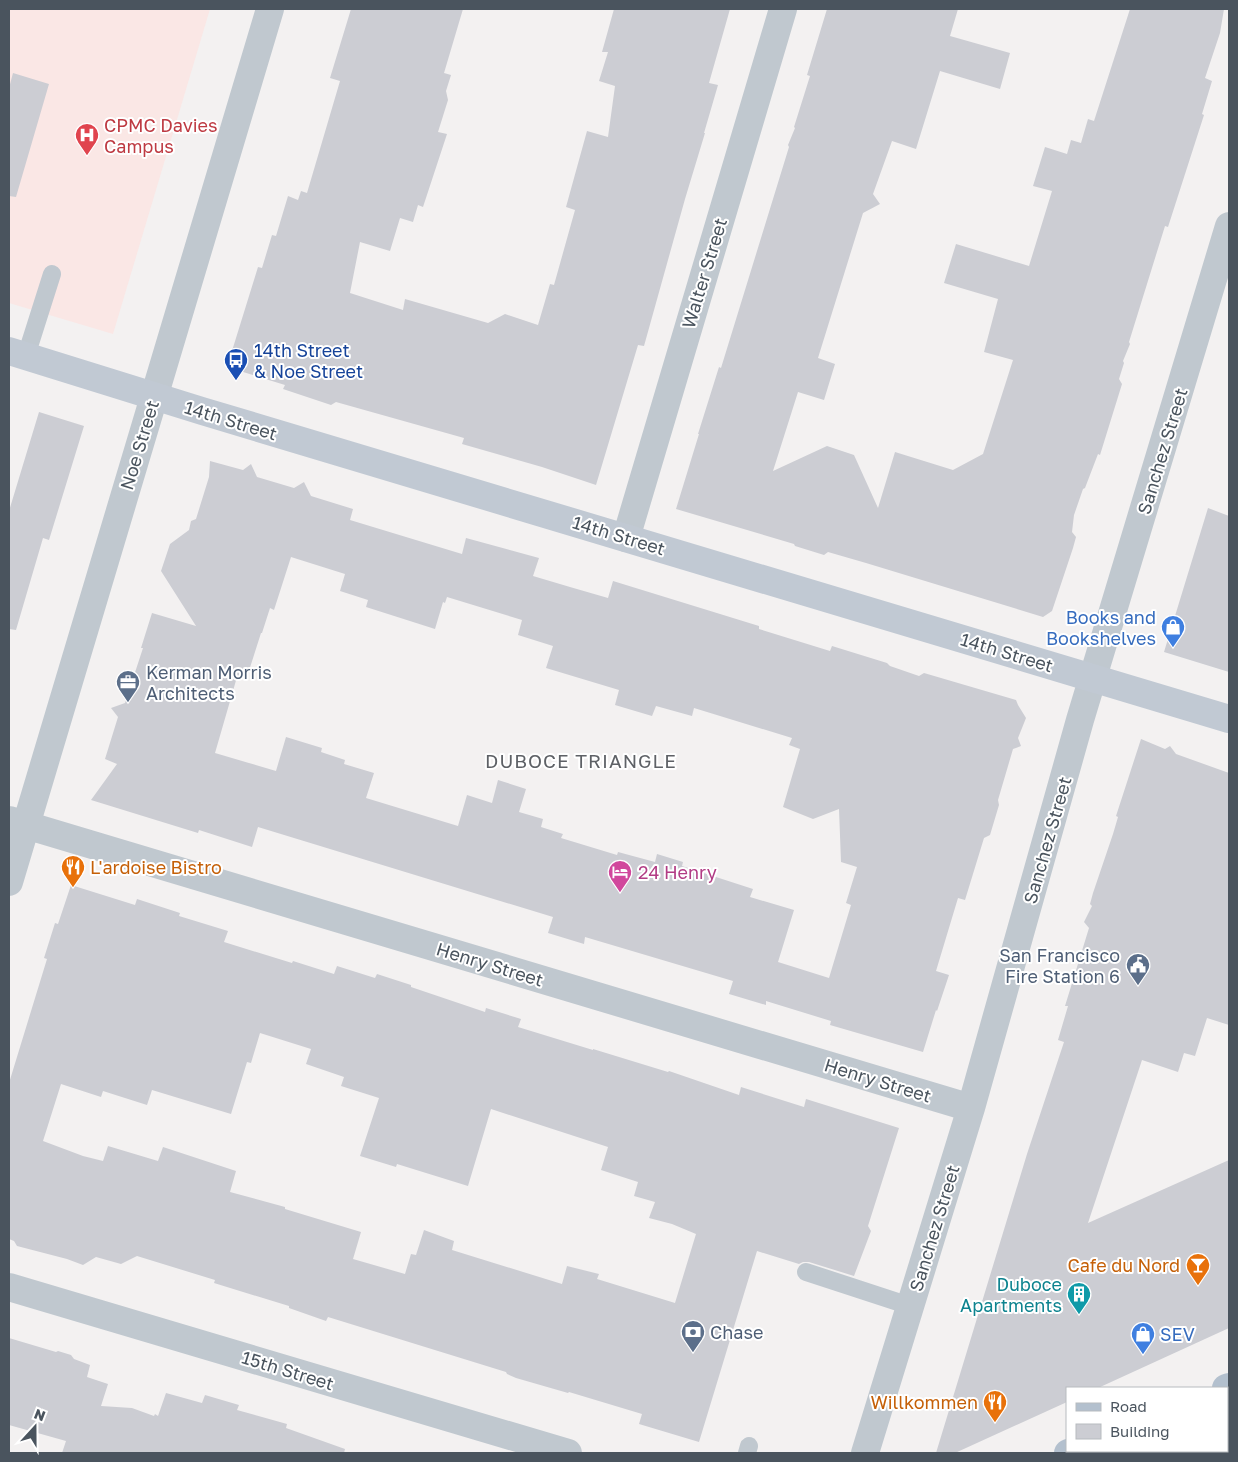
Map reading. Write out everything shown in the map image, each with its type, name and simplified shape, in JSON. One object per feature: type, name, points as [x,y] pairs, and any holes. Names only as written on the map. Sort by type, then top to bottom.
[{"type":"street","name":"Noe Street","points":[[9,882],[17,823],[154,396],[270,9]]},
{"type":"street","name":"Walter Street","points":[[626,538],[783,9]]},
{"type":"street","name":"Sanchez Street","points":[[866,1453],[971,1108],[1078,729],[1229,226]]},
{"type":"street","name":"14th Street","points":[[17,354],[1229,719]]},
{"type":"street","name":"Henry Street","points":[[17,823],[971,1108]]},
{"type":"street","name":"15th Street","points":[[9,1286],[568,1453]]},
{"type":"lane","points":[[17,354],[52,274]]},
{"type":"lane","points":[[806,1272],[910,1306]]},
{"type":"shaded area","name":"CPMC Davies Campus","points":[[9,9],[210,9],[113,334],[9,303]]},
{"type":"building","points":[[351,9],[463,9],[444,73],[451,75],[446,91],[448,100],[438,132],[447,134],[423,207],[418,205],[413,222],[400,218],[390,251],[360,242],[350,293],[403,310],[405,299],[488,323],[505,314],[538,325],[550,284],[554,285],[575,210],[566,207],[587,131],[608,137],[615,86],[599,81],[608,52],[602,52],[614,9],[730,9],[709,83],[718,85],[705,133],[644,346],[638,345],[596,485],[462,444],[464,438],[336,402],[331,405],[283,389],[285,385],[227,367],[258,267],[262,268],[272,235],[276,236],[288,196],[298,200],[301,191],[307,193],[340,81],[330,78]]},
{"type":"building","points":[[827,9],[958,9],[950,36],[1010,53],[1000,89],[940,71],[916,149],[892,141],[873,194],[880,204],[863,213],[818,358],[835,364],[824,400],[798,392],[773,471],[827,446],[854,455],[878,508],[895,452],[953,470],[983,454],[1013,360],[984,352],[998,299],[944,283],[956,244],[1029,266],[1052,191],[1033,186],[1045,147],[1067,154],[1071,140],[1081,143],[1088,119],[1094,121],[1130,9],[1224,9],[1220,33],[1205,78],[1212,81],[1202,114],[1204,115],[1168,227],[1165,226],[1129,342],[1130,344],[1123,361],[1119,379],[1122,384],[1100,455],[1098,454],[1074,515],[1072,532],[1076,537],[1073,548],[1052,611],[1043,617],[828,552],[824,555],[795,546],[794,544],[676,509],[789,147],[788,145],[795,128],[810,76],[807,75]]},
{"type":"building","points":[[13,73],[49,84],[16,197],[9,196],[9,88]]},
{"type":"building","points":[[39,412],[84,426],[49,540],[43,538],[16,630],[9,629],[9,511]]},
{"type":"building","points":[[210,461],[243,470],[251,464],[257,477],[294,488],[304,482],[311,496],[353,509],[350,520],[462,554],[466,538],[539,558],[533,576],[570,587],[608,598],[613,581],[759,626],[759,629],[830,651],[832,646],[887,663],[890,666],[919,676],[924,673],[1016,700],[1026,718],[1018,738],[1021,746],[1013,749],[990,835],[984,838],[965,900],[958,898],[936,971],[949,975],[923,1052],[830,1025],[831,1021],[766,1001],[766,1005],[729,994],[733,981],[585,937],[584,944],[548,933],[553,917],[258,827],[252,847],[199,830],[198,833],[91,800],[117,764],[105,759],[118,717],[111,708],[125,703],[152,613],[196,626],[161,571],[170,544],[189,530],[191,521],[196,519],[209,477]],"holes":[[[291,557],[345,574],[340,591],[368,600],[366,607],[435,629],[443,602],[445,603],[447,597],[522,620],[518,635],[553,646],[546,668],[619,690],[615,705],[652,716],[656,706],[692,716],[694,708],[792,738],[789,745],[800,749],[783,807],[813,819],[839,809],[841,862],[857,867],[846,903],[851,905],[829,978],[778,962],[794,910],[750,897],[753,889],[682,866],[683,862],[657,854],[655,862],[618,852],[617,855],[561,838],[563,834],[541,827],[543,819],[519,812],[526,789],[498,780],[492,803],[467,795],[458,826],[366,798],[374,773],[344,764],[345,760],[321,752],[322,748],[286,737],[276,771],[215,753],[237,677],[246,680],[270,608],[274,610]]]},
{"type":"building","points":[[1208,508],[1229,516],[1229,672],[1164,652]]},
{"type":"building","points":[[1141,739],[1165,749],[1170,746],[1176,754],[1229,773],[1229,1025],[1207,1018],[1195,1056],[1184,1053],[1178,1072],[1142,1060],[1088,1223],[1229,1160],[1229,1328],[1100,1387],[1066,1387],[1066,1402],[955,1453],[936,1453],[1027,1154],[1064,1042],[1058,1040],[1068,1006],[1065,1006],[1089,928],[1084,922],[1092,906],[1090,904],[1113,834],[1118,817],[1116,816]]},
{"type":"building","points":[[71,885],[135,905],[137,899],[180,913],[179,916],[228,931],[224,942],[292,963],[293,961],[334,974],[337,966],[375,978],[377,974],[485,1012],[486,1008],[521,1019],[518,1027],[669,1071],[739,1095],[741,1087],[804,1107],[806,1099],[899,1128],[868,1226],[871,1231],[854,1276],[809,1262],[799,1264],[757,1251],[699,1442],[639,1424],[642,1414],[516,1378],[506,1372],[328,1317],[326,1321],[289,1308],[289,1306],[214,1283],[215,1280],[137,1256],[121,1264],[96,1257],[83,1265],[17,1246],[14,1241],[9,1239],[9,1083],[47,959],[44,958],[55,923],[58,924]],"holes":[[[260,1033],[311,1049],[306,1064],[344,1077],[341,1086],[379,1098],[360,1156],[396,1167],[397,1164],[468,1186],[491,1109],[608,1147],[601,1170],[638,1182],[634,1196],[655,1202],[649,1218],[672,1224],[696,1234],[675,1303],[597,1279],[599,1274],[567,1266],[562,1284],[452,1250],[454,1241],[424,1230],[416,1255],[411,1254],[405,1274],[353,1259],[361,1232],[285,1209],[285,1207],[230,1192],[236,1171],[163,1147],[158,1161],[108,1146],[103,1161],[83,1156],[43,1141],[61,1084],[101,1097],[103,1091],[147,1105],[152,1090],[231,1114],[247,1062],[251,1063]]]},
{"type":"building","points":[[9,1338],[71,1355],[74,1359],[90,1365],[87,1377],[108,1384],[101,1406],[132,1408],[158,1416],[166,1393],[202,1403],[205,1395],[239,1405],[237,1410],[287,1424],[286,1428],[345,1449],[344,1453],[62,1453],[66,1441],[9,1425]]},
{"type":"place","name":"CPMC Davies Campus","points":[[87,156]]},
{"type":"place","name":"14th Street & Noe Street","points":[[236,381]]},
{"type":"place","name":"Books and Bookshelves","points":[[1173,648]]},
{"type":"place","name":"Kerman Morris Architects","points":[[128,703]]},
{"type":"place","name":"L'ardoise Bistro","points":[[73,888]]},
{"type":"place","name":"24 Henry","points":[[620,893]]},
{"type":"place","name":"San Francisco Fire Station 6","points":[[1138,986]]},
{"type":"place","name":"Cafe du Nord","points":[[1198,1286]]},
{"type":"place","name":"Duboce Apartments","points":[[1079,1315]]},
{"type":"place","name":"Chase","points":[[693,1353]]},
{"type":"place","name":"SEV","points":[[1143,1355]]},
{"type":"place","name":"Willkommen","points":[[995,1423]]},
{"type":"district","name":"DUBOCE TRIANGLE","points":[[581,760]]}]
